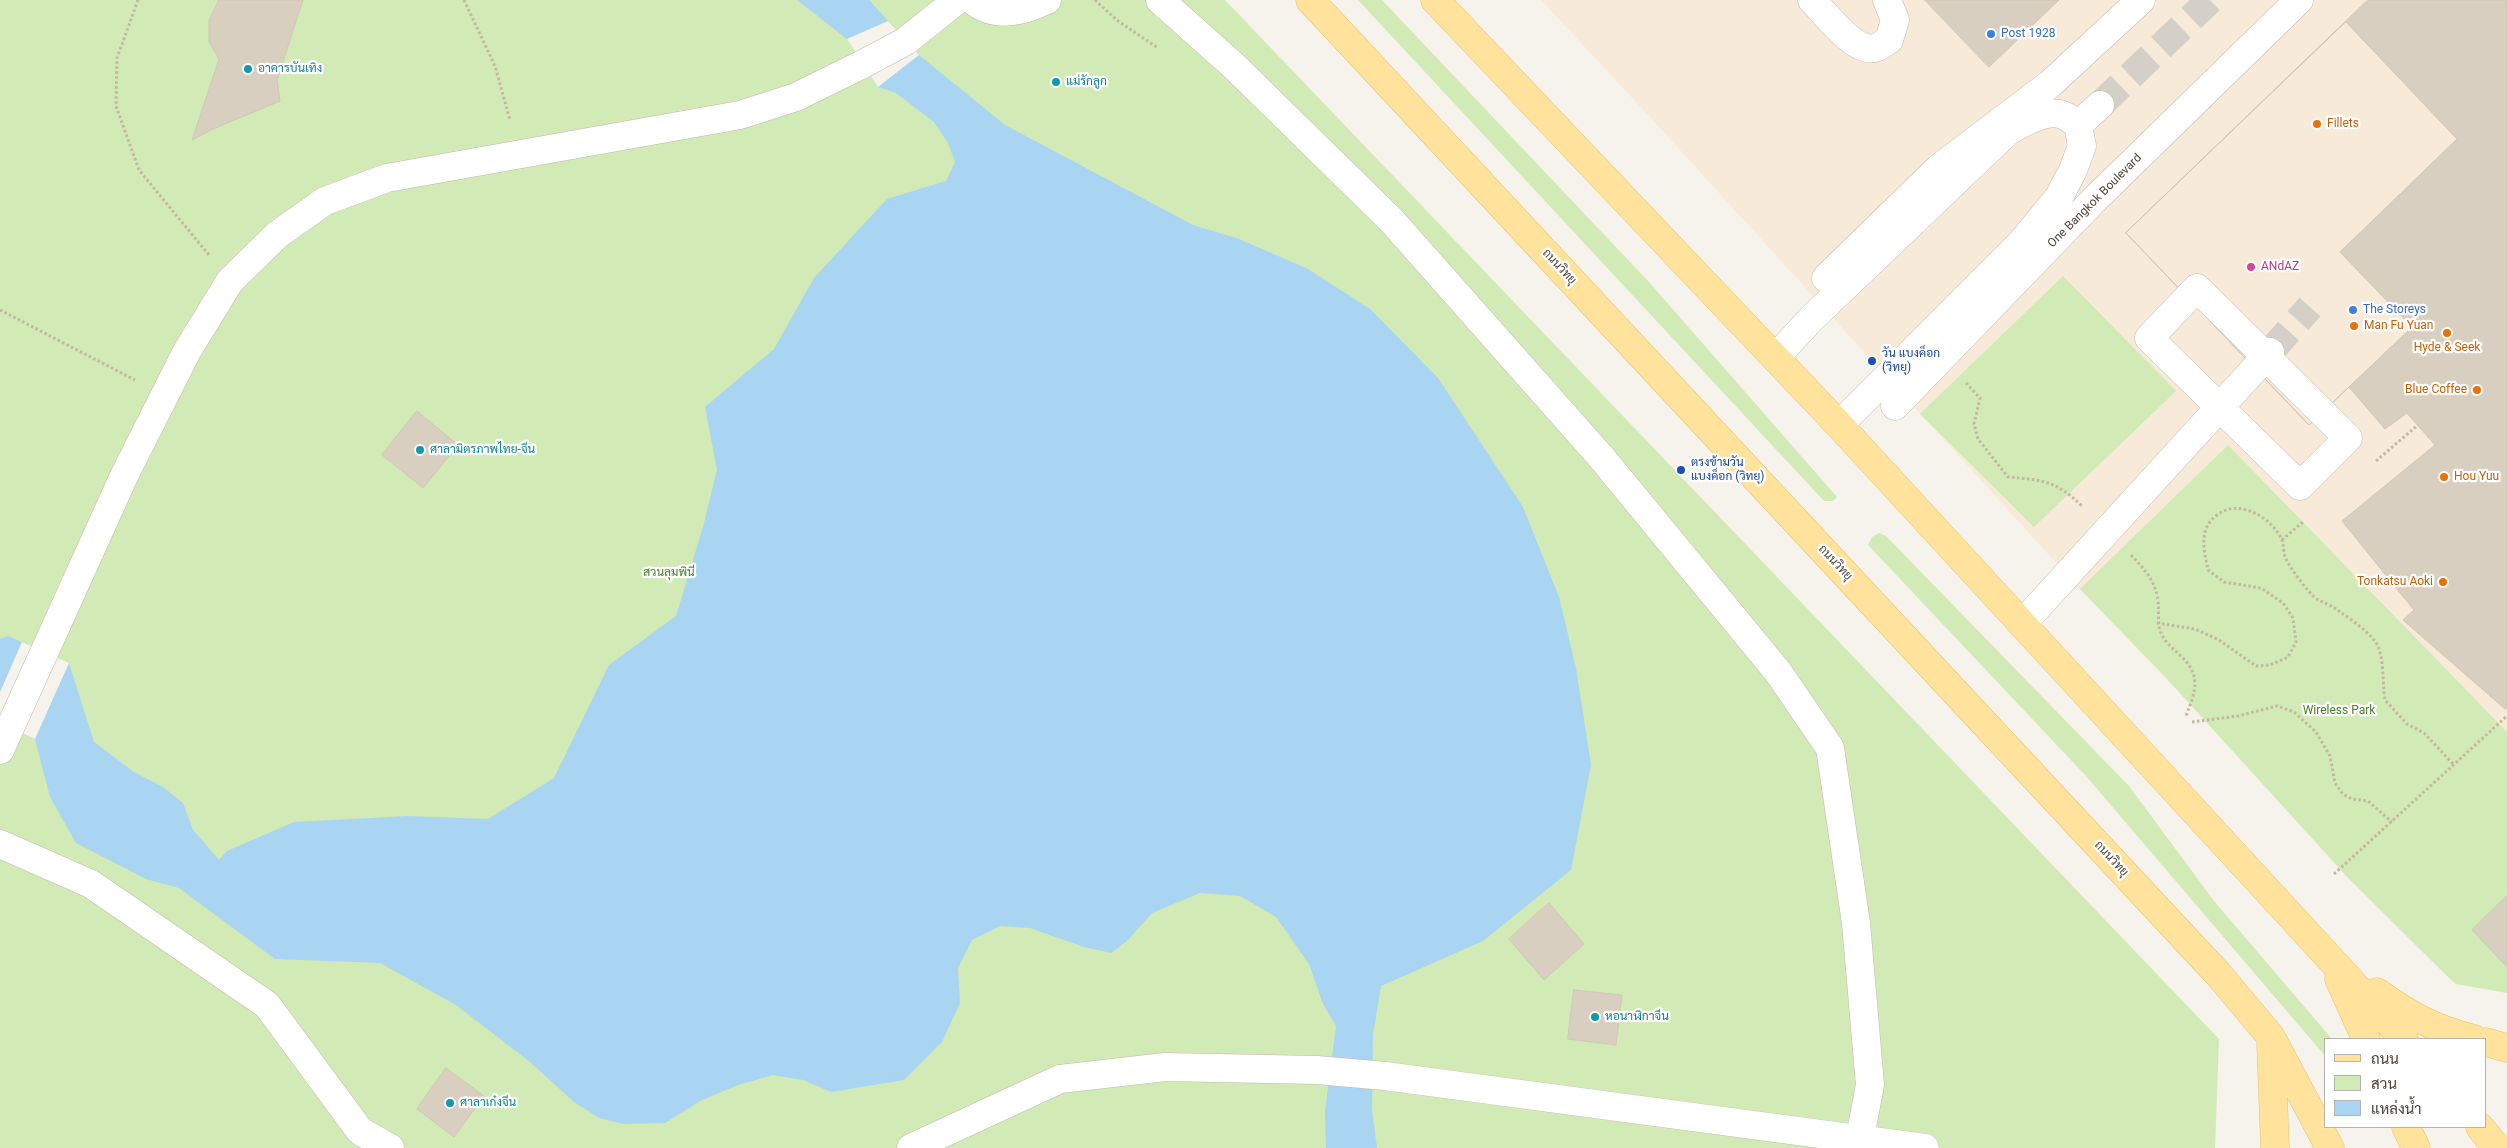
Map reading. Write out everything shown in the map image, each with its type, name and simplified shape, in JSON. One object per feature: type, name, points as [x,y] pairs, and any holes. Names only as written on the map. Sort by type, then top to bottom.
[{"type":"main road","name":"ถนนวิทยุ","points":[[1310,0],[2213,968],[2271,1037],[2330,1148]]},
{"type":"main road","points":[[1435,0],[1776,357],[2403,1038]]},
{"type":"main road","points":[[2328,955],[2366,1038]]},
{"type":"main road","points":[[2328,955],[2407,1014],[2442,1031],[2470,1038]]},
{"type":"main road","points":[[2271,1037],[2275,1148]]},
{"type":"main road","points":[[2487,1042],[2507,1048]]},
{"type":"main road","points":[[2406,1128],[2416,1148]]},
{"type":"main road","points":[[2481,1128],[2497,1148]]},
{"type":"street","points":[[5,739],[124,476],[188,351],[230,281],[277,235],[326,201],[387,178],[740,115],[796,97],[863,64],[906,40],[957,0]]},
{"type":"street","points":[[972,0],[978,5],[996,12],[1014,13],[1047,0]]},
{"type":"street","points":[[1160,0],[1235,67],[1392,221],[1601,457],[1778,672],[1830,748],[1856,923],[1870,1085],[1859,1145]]},
{"type":"street","points":[[1812,0],[1848,38],[1864,48],[1876,48],[1889,40],[1895,20],[1887,0]]},
{"type":"street","points":[[1799,305],[1939,168],[2050,84],[2141,0]]},
{"type":"street","name":"One Bangkok Boulevard","points":[[1895,406],[2094,200],[2299,0]]},
{"type":"street","points":[[2078,125],[2100,105]]},
{"type":"street","points":[[1776,357],[1811,319],[2007,132],[2028,119],[2049,115],[2064,115],[2078,125],[2082,146],[2074,170],[2059,197],[2022,242],[1839,425]]},
{"type":"street","points":[[2197,288],[2268,354],[2348,438],[2300,486],[2149,338],[2197,288]]},
{"type":"street","points":[[2022,624],[2268,354]]},
{"type":"street","points":[[0,844],[92,884],[267,1005],[363,1140],[390,1148]]},
{"type":"street","points":[[912,1148],[1060,1079],[1165,1067],[1317,1070],[1385,1076],[1859,1145],[1925,1148]]},
{"type":"path","points":[[138,0],[117,58],[116,106],[139,170],[230,281]]},
{"type":"path","points":[[464,0],[495,66],[519,155]]},
{"type":"path","points":[[1095,0],[1118,21],[1166,53]]},
{"type":"path","points":[[0,310],[165,396]]},
{"type":"path","points":[[2158,623],[2195,629],[2219,640],[2256,666],[2270,665],[2288,658],[2296,642],[2293,618],[2283,603],[2261,588],[2224,582],[2208,570],[2202,542],[2209,521],[2225,508],[2243,508],[2259,515],[2273,527],[2282,540],[2285,557],[2298,577],[2315,597],[2336,609],[2375,641],[2382,654],[2385,700],[2407,724],[2424,733],[2454,764]]},
{"type":"path","points":[[2192,722],[2238,716],[2277,706],[2294,712],[2316,732],[2330,756],[2335,783],[2342,794],[2352,799],[2368,801],[2392,822]]},
{"type":"path","points":[[2334,874],[2507,716]]},
{"type":"shaded area","points":[[1541,0],[2507,0],[2507,812],[2167,679],[2080,589]]},
{"type":"green space","name":"สวนลุมพินี","points":[[0,0],[1225,0],[2219,1039],[2215,1148],[0,1148]]},
{"type":"green space","points":[[1358,0],[1382,0],[1649,282],[1837,497],[1833,501],[1824,501]]},
{"type":"green space","points":[[2063,276],[2176,391],[2034,527],[1920,414]]},
{"type":"green space","name":"Wireless Park","points":[[2228,445],[2507,732],[2507,993],[2456,984],[2446,975],[2349,879],[2167,679],[2080,589]]},
{"type":"green space","points":[[1879,533],[1886,536],[2129,786],[2214,901],[2331,1038],[2324,1038],[2324,1055],[2086,776],[1868,545],[1872,537]]},
{"type":"water","points":[[797,0],[869,0],[919,55],[1005,125],[1193,225],[1239,239],[1308,269],[1370,309],[1438,378],[1523,507],[1559,597],[1576,668],[1591,765],[1571,870],[1483,941],[1381,986],[1373,1035],[1372,1110],[1377,1148],[1326,1148],[1325,1111],[1336,1026],[1323,1004],[1309,964],[1276,917],[1240,896],[1200,893],[1152,913],[1128,940],[1111,953],[1084,947],[1030,928],[1000,926],[972,940],[958,968],[960,1003],[942,1042],[904,1080],[831,1092],[803,1080],[773,1075],[738,1085],[702,1100],[665,1123],[623,1124],[599,1118],[574,1102],[530,1062],[456,1005],[380,963],[275,959],[179,888],[146,879],[76,843],[50,797],[35,739],[0,723],[0,639],[8,636],[69,663],[94,742],[134,772],[163,787],[183,803],[193,830],[219,860],[227,851],[294,822],[407,816],[488,819],[554,778],[609,665],[676,616],[703,527],[717,470],[705,407],[774,349],[814,278],[887,199],[946,181],[955,162],[948,143],[934,122],[896,93],[878,87],[847,39]]},
{"type":"pier","points":[[888,21],[919,55],[878,87],[847,39]]},
{"type":"pier","points":[[22,642],[69,663],[35,739],[0,723],[0,692]]},
{"type":"building","name":"อาคารบันเทิง","points":[[219,0],[303,0],[277,80],[280,101],[213,129],[192,140],[219,59],[209,42],[209,21]]},
{"type":"building","name":"Post 1928","points":[[1925,0],[2059,0],[1989,67]]},
{"type":"building","name":"The Storeys","points":[[2368,0],[2507,0],[2507,707],[2505,709],[2403,620],[2414,610],[2342,521],[2435,445],[2407,413],[2385,429],[2349,387],[2309,425],[2126,233]]},
{"type":"building","points":[[2346,22],[2457,139],[2340,252],[2412,327],[2309,425],[2126,233]]},
{"type":"building","name":"ศาลามิตรภาพไทย-จีน","points":[[417,411],[458,445],[423,488],[382,455]]},
{"type":"building","points":[[2507,896],[2507,967],[2472,930]]},
{"type":"building","points":[[1549,903],[1584,944],[1544,980],[1509,939]]},
{"type":"building","name":"หอนาฬิกาจีน","points":[[1574,990],[1622,995],[1616,1045],[1568,1039]]},
{"type":"building","name":"ศาลาเก๋งจีน","points":[[446,1068],[484,1096],[454,1137],[417,1109]]},
{"type":"tunnel","points":[[2100,105],[2210,0]]},
{"type":"tunnel","points":[[2270,352],[2310,307]]},
{"type":"place","name":"Post 1928","points":[[1991,34]]},
{"type":"place","name":"อาคารบันเทิง","points":[[248,69]]},
{"type":"place","name":"แม่รักลูก","points":[[1056,82]]},
{"type":"place","name":"Fillets","points":[[2317,124]]},
{"type":"place","name":"ANdAZ","points":[[2251,267]]},
{"type":"place","name":"The Storeys","points":[[2353,310]]},
{"type":"place","name":"Man Fu Yuan","points":[[2354,326]]},
{"type":"place","name":"Hyde & Seek","points":[[2447,333]]},
{"type":"place","name":"วัน แบงค็อก (วิทยุ)","points":[[1872,361]]},
{"type":"place","name":"Blue Coffee","points":[[2477,390]]},
{"type":"place","name":"ศาลามิตรภาพไทย-จีน","points":[[420,450]]},
{"type":"place","name":"ตรงข้ามวัน แบงค็อก (วิทยุ)","points":[[1681,470]]},
{"type":"place","name":"Hou Yuu","points":[[2444,477]]},
{"type":"place","name":"Tonkatsu Aoki","points":[[2443,582]]},
{"type":"place","name":"หอนาฬิกาจีน","points":[[1595,1017]]},
{"type":"place","name":"ศาลาเก๋งจีน","points":[[450,1103]]}]
